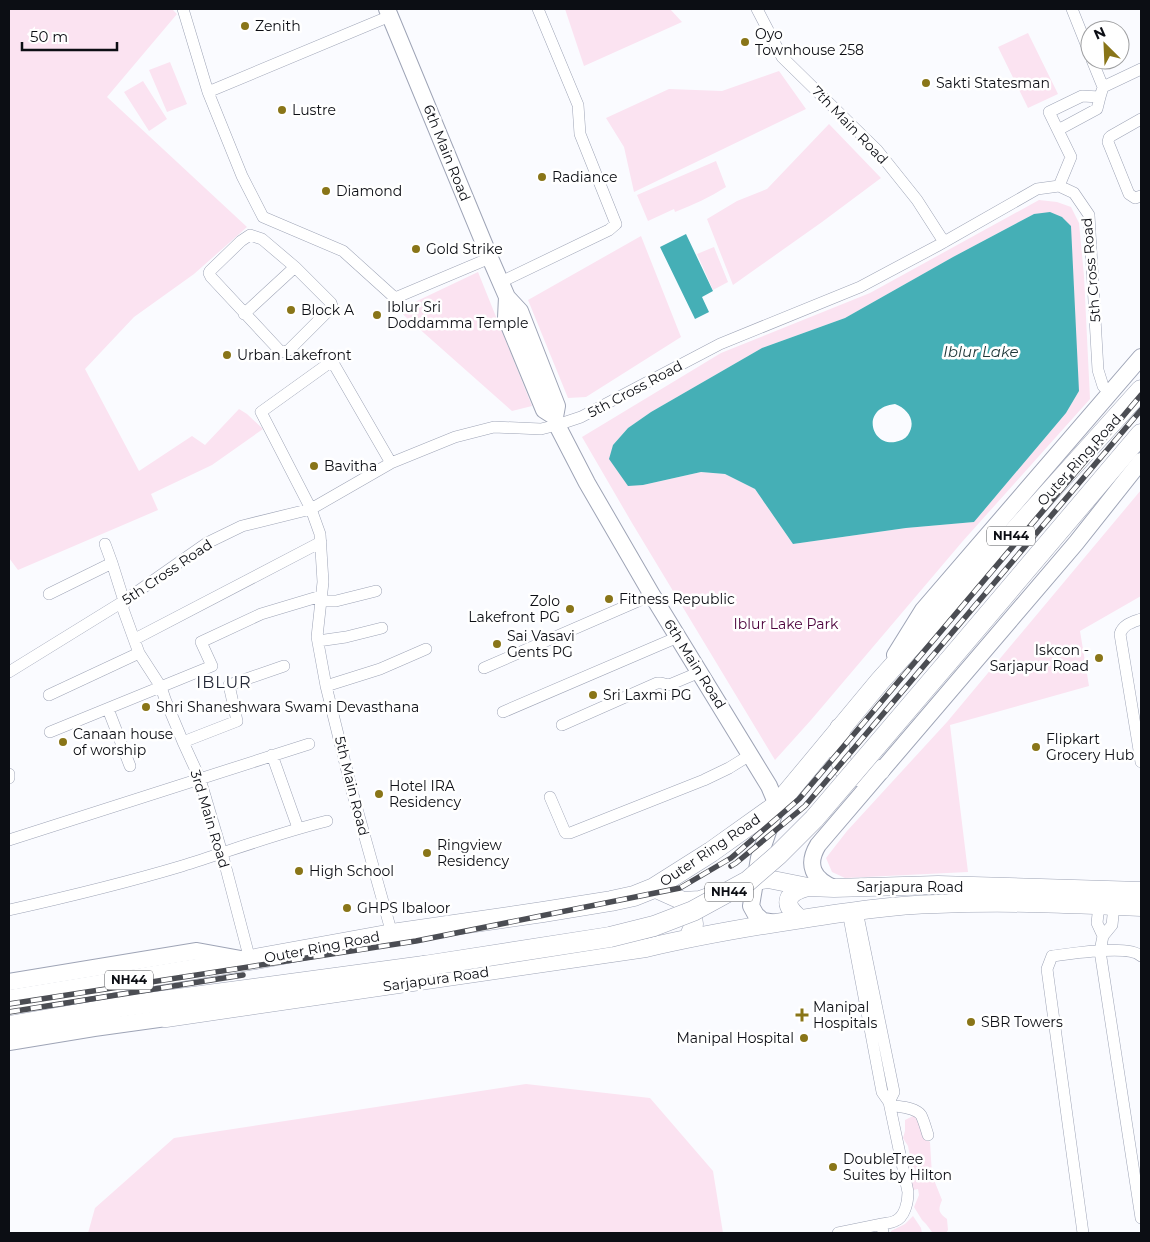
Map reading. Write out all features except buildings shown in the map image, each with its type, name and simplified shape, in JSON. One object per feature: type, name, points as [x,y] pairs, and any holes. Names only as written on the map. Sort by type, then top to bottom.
[{"type":"highway","name":"Outer Ring Road","points":[[9,1000],[250,960],[392,934],[543,912],[634,896],[654,888],[712,852],[777,805],[880,681],[1141,390]]},
{"type":"highway","name":"Outer Ring Road","points":[[9,1026],[154,1002],[424,966],[619,935],[654,926],[694,911],[748,881],[778,855],[814,819],[1141,434]]},
{"type":"highway","points":[[840,728],[839,757],[846,772],[855,776],[866,775],[880,770]]},
{"type":"main road","name":"Sarjapura Road","points":[[683,902],[700,900],[732,887],[768,879],[808,887],[834,888],[938,885],[1141,891]]},
{"type":"main road","points":[[800,920],[789,906],[789,900],[790,896],[800,889],[808,887]]},
{"type":"main road","points":[[654,888],[683,902],[690,912],[694,924],[688,938]]},
{"type":"main road","name":"Sarjapura Road","points":[[166,1018],[646,948],[688,938],[853,912],[936,904],[1014,903],[1141,907]]},
{"type":"main road","points":[[154,1002],[166,1018]]},
{"type":"street","points":[[183,9],[208,92],[242,176],[263,217],[343,251],[395,298],[490,258]]},
{"type":"street","points":[[504,289],[609,230],[616,224],[580,134],[578,105],[538,9]]},
{"type":"street","name":"7th Main Road","points":[[757,9],[782,57],[877,150],[917,200],[944,242]]},
{"type":"street","points":[[1072,9],[1080,29]]},
{"type":"street","points":[[208,92],[388,12]]},
{"type":"street","name":"6th Main Road","points":[[388,12],[490,258],[504,289],[520,311],[556,406],[556,421],[587,483],[652,595],[769,786],[777,805]]},
{"type":"street","points":[[1059,186],[1071,157],[1049,112],[1082,96],[1101,92],[1141,69]]},
{"type":"street","points":[[1058,130],[1098,109],[1101,92],[1095,70]]},
{"type":"street","points":[[1141,119],[1111,136],[1108,142],[1129,194],[1135,198],[1141,196]]},
{"type":"street","name":"5th Cross Road","points":[[9,672],[124,601],[207,543],[242,526],[311,509],[391,463],[455,437],[494,427],[541,429],[556,421],[581,417],[720,344],[860,287],[1037,189],[1059,186],[1074,194],[1089,215],[1098,370],[1103,386],[1111,393]]},
{"type":"street","points":[[250,235],[262,239],[295,267],[332,303],[332,306],[290,350],[284,352],[280,352],[209,274],[210,270],[250,235],[263,217]]},
{"type":"street","points":[[244,314],[295,267]]},
{"type":"street","points":[[880,681],[923,610],[1141,357]]},
{"type":"street","name":"5th Main Road","points":[[391,463],[332,361],[261,412],[311,509],[320,534],[323,582],[317,637],[326,686],[352,791],[392,934]]},
{"type":"street","points":[[834,888],[820,880],[814,872],[812,866],[813,852],[818,845],[880,770],[1076,543],[1141,461]]},
{"type":"street","points":[[135,639],[321,542]]},
{"type":"street","name":"3rd Main Road","points":[[105,544],[124,601],[123,610],[139,653],[161,687],[182,742],[200,778],[250,960]]},
{"type":"street","points":[[48,594],[112,563]]},
{"type":"street","points":[[50,732],[212,666],[201,642],[261,614],[321,598],[336,601],[376,591]]},
{"type":"street","points":[[484,668],[652,595]]},
{"type":"street","points":[[1141,619],[1125,626],[1120,634],[1141,762]]},
{"type":"street","points":[[318,641],[346,637],[382,628]]},
{"type":"street","points":[[503,712],[678,637]]},
{"type":"street","points":[[326,686],[380,669],[426,649]]},
{"type":"street","points":[[49,695],[139,653]]},
{"type":"street","points":[[182,742],[237,722],[228,685],[284,666]]},
{"type":"street","points":[[562,725],[657,683],[661,682],[669,685],[700,672]]},
{"type":"street","points":[[108,709],[130,766]]},
{"type":"street","points":[[9,840],[308,744]]},
{"type":"street","points":[[550,797],[564,832],[570,833],[704,780],[729,768],[750,754]]},
{"type":"street","points":[[272,755],[298,828]]},
{"type":"street","points":[[776,923],[763,921],[756,915],[751,906],[759,858],[777,805]]},
{"type":"street","points":[[9,910],[86,892],[180,866],[298,828],[327,821]]},
{"type":"street","points":[[1107,906],[1112,925],[1104,936],[1100,951],[1141,1218]]},
{"type":"street","points":[[838,1233],[883,1228],[899,1219],[908,1201],[908,1192],[890,1103],[894,1092],[853,912]]},
{"type":"street","points":[[1083,1233],[1047,968],[1052,956],[1128,950],[1139,953],[1141,956]]},
{"type":"street","points":[[9,982],[197,951],[250,960]]},
{"type":"street","name":"Sarjapura Road","points":[[9,1042],[166,1018]]},
{"type":"street","points":[[890,1103],[917,1111],[921,1116],[928,1135]]},
{"type":"green space","points":[[9,9],[172,9],[177,14],[107,97],[247,227],[194,274],[134,317],[85,369],[139,471],[192,436],[205,445],[239,409],[263,429],[212,465],[151,494],[158,510],[18,570],[9,558]]},
{"type":"green space","points":[[565,9],[670,9],[682,22],[584,66]]},
{"type":"green space","points":[[1028,33],[1058,94],[1028,108],[998,47]]},
{"type":"green space","points":[[170,62],[187,104],[167,112],[149,70]]},
{"type":"green space","points":[[779,71],[806,109],[634,192],[624,147],[606,118],[669,89],[722,91]]},
{"type":"green space","points":[[143,81],[167,119],[149,131],[124,92]]},
{"type":"green space","points":[[829,124],[881,178],[733,285],[707,219],[737,201],[767,189]]},
{"type":"green space","points":[[716,161],[726,187],[688,207],[675,212],[674,209],[648,221],[637,195]]},
{"type":"green space","name":"Iblur Lake Park","points":[[1039,200],[1057,202],[1071,207],[1079,223],[1084,276],[1090,399],[962,542],[775,760],[582,437],[721,353],[870,293]],"holes":[[[1034,214],[1079,391],[1066,413],[974,522],[906,528],[793,544],[755,489],[725,474],[701,472],[643,485],[613,445],[628,428],[651,412],[762,348],[845,318]]]},
{"type":"green space","points":[[641,236],[681,337],[586,397],[568,398],[528,300]]},
{"type":"green space","points":[[714,247],[728,282],[713,290],[697,254]]},
{"type":"green space","points":[[478,272],[532,406],[512,411],[398,310]]},
{"type":"green space","points":[[1141,490],[1141,596],[1080,631],[1089,686],[950,725],[968,872],[845,878],[832,872],[826,858],[847,831],[947,722]]},
{"type":"green space","points":[[526,1084],[650,1098],[713,1171],[723,1233],[88,1233],[95,1208],[174,1138]]},
{"type":"green space","points":[[915,1115],[920,1123],[922,1136],[930,1142],[932,1175],[942,1200],[940,1211],[947,1219],[948,1230],[946,1233],[932,1232],[914,1207],[919,1195],[918,1189],[913,1190],[906,1166],[911,1162],[908,1146],[903,1138],[905,1120]]},
{"type":"green space","points":[[913,1216],[922,1233],[891,1233],[891,1231],[905,1224]]},
{"type":"water","name":"Iblur Lake","points":[[1050,212],[1062,217],[1071,226],[1079,391],[1066,413],[974,522],[906,528],[793,544],[755,489],[725,474],[701,472],[643,485],[628,486],[609,459],[613,445],[628,428],[651,412],[762,348],[845,318],[1034,214]],"holes":[[[895,404],[900,406],[910,416],[911,430],[902,440],[887,442],[875,433],[873,419],[877,412],[884,407]]]},
{"type":"water","points":[[686,234],[713,291],[702,297],[709,312],[695,319],[660,247]]},
{"type":"railway","points":[[9,1004],[416,941],[680,888],[731,858],[799,799],[1141,395]]},
{"type":"railway","points":[[731,866],[805,806],[1141,410]]},
{"type":"railway","points":[[9,1012],[243,975]]},
{"type":"place","name":"Zenith","points":[[245,26]]},
{"type":"place","name":"Oyo Townhouse 258","points":[[745,42]]},
{"type":"place","name":"Sakti Statesman","points":[[926,83]]},
{"type":"place","name":"Lustre","points":[[282,110]]},
{"type":"place","name":"Radiance","points":[[542,177]]},
{"type":"place","name":"Diamond","points":[[326,191]]},
{"type":"place","name":"Gold Strike","points":[[416,249]]},
{"type":"place","name":"Block A","points":[[291,310]]},
{"type":"place","name":"Iblur Sri Doddamma Temple","points":[[377,315]]},
{"type":"place","name":"Urban Lakefront","points":[[227,355]]},
{"type":"place","name":"Bavitha","points":[[314,466]]},
{"type":"place","name":"Fitness Republic","points":[[609,599]]},
{"type":"place","name":"Zolo Lakefront PG","points":[[570,609]]},
{"type":"place","name":"Sai Vasavi Gents PG","points":[[497,644]]},
{"type":"place","name":"Iskcon - Sarjapur Road","points":[[1099,658]]},
{"type":"place","name":"Sri Laxmi PG","points":[[593,695]]},
{"type":"place","name":"Shri Shaneshwara Swami Devasthana","points":[[146,707]]},
{"type":"place","name":"Canaan house of worship","points":[[63,742]]},
{"type":"place","name":"Flipkart Grocery Hub","points":[[1036,747]]},
{"type":"place","name":"Hotel IRA Residency","points":[[379,794]]},
{"type":"place","name":"Ringview Residency","points":[[427,853]]},
{"type":"place","name":"High School","points":[[299,871]]},
{"type":"place","name":"GHPS Ibaloor","points":[[347,908]]},
{"type":"place","name":"Manipal Hospitals","points":[[802,1015]]},
{"type":"place","name":"SBR Towers","points":[[971,1022]]},
{"type":"place","name":"Manipal Hospital","points":[[804,1038]]},
{"type":"place","name":"DoubleTree Suites by Hilton","points":[[833,1167]]},
{"type":"district","name":"IBLUR","points":[[224,682]]}]
